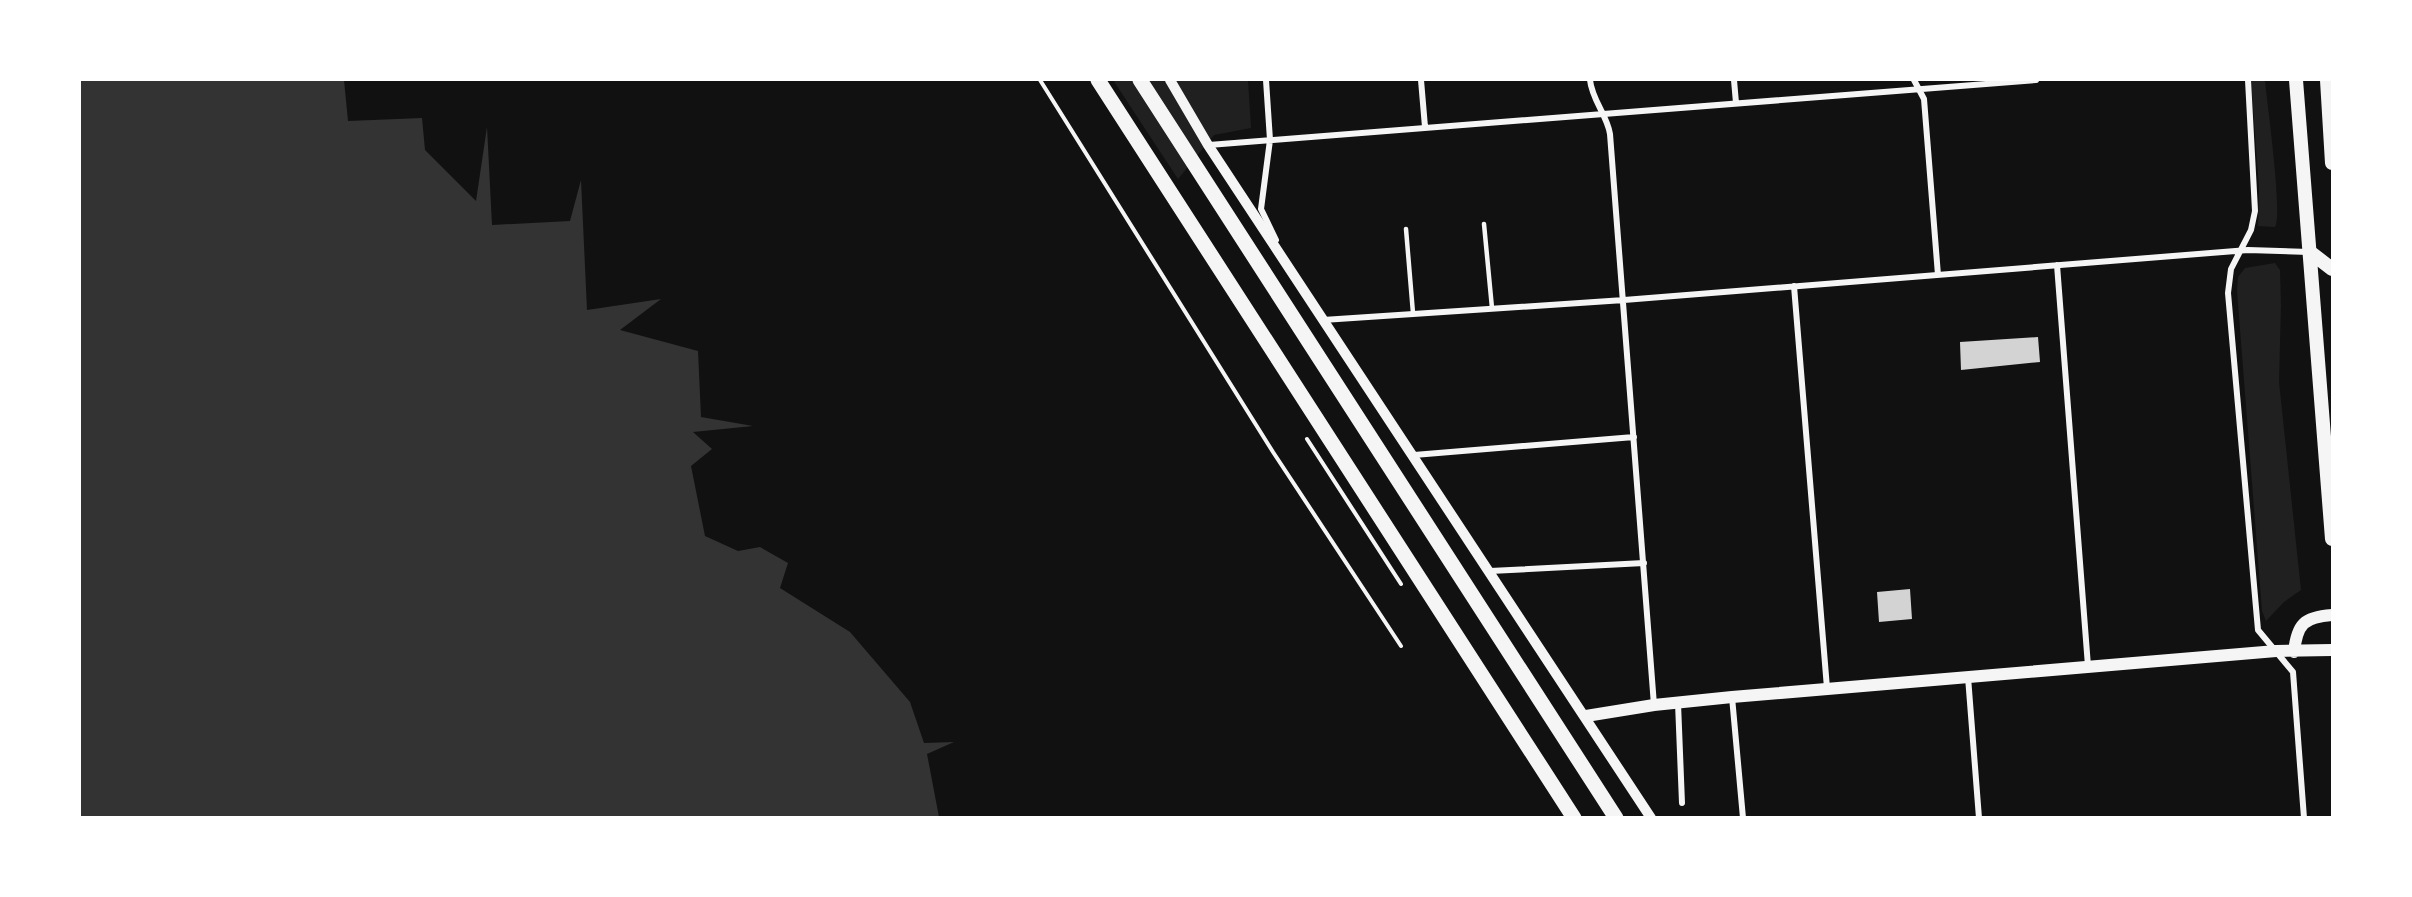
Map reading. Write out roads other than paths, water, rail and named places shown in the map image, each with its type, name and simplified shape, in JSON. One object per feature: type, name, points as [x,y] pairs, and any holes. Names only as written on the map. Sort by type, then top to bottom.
[{"type":"highway","points":[[1098,80],[1574,818]]},
{"type":"highway","points":[[1140,80],[1616,818]]},
{"type":"main road","points":[[2296,80],[2332,538]]},
{"type":"main road","points":[[2327,80],[2332,163]]},
{"type":"main road","points":[[2310,252],[2332,269]]},
{"type":"main road","points":[[2294,652],[2296,632],[2304,623],[2316,616],[2332,615]]},
{"type":"main road","points":[[1586,716],[1678,702],[1827,688],[2239,656],[2276,651],[2332,650]]},
{"type":"street","points":[[1170,80],[1208,145],[1288,268],[1414,455],[1651,818]]},
{"type":"street","points":[[1266,80],[1270,140],[1261,209],[1288,268]]},
{"type":"street","points":[[1421,80],[1425,127]]},
{"type":"street","points":[[1590,80],[1610,134],[1654,705]]},
{"type":"street","points":[[1734,80],[1736,103]]},
{"type":"street","points":[[1914,80],[1924,99],[1938,274]]},
{"type":"street","points":[[1208,145],[2036,80]]},
{"type":"street","points":[[2248,80],[2255,211],[2242,251],[2231,270],[2228,293],[2258,630],[2293,672],[2304,818]]},
{"type":"street","points":[[1323,320],[1624,300],[2242,251],[2310,252]]},
{"type":"street","points":[[2057,265],[2088,666]]},
{"type":"street","points":[[1794,286],[1827,688]]},
{"type":"street","points":[[1414,455],[1634,437]]},
{"type":"street","points":[[1490,571],[1644,562]]},
{"type":"street","points":[[1968,677],[1979,818]]},
{"type":"street","points":[[1732,697],[1743,818]]},
{"type":"street","points":[[1678,702],[1682,803]]},
{"type":"lane","points":[[1484,224],[1492,308]]},
{"type":"lane","points":[[1406,229],[1413,313]]}]
